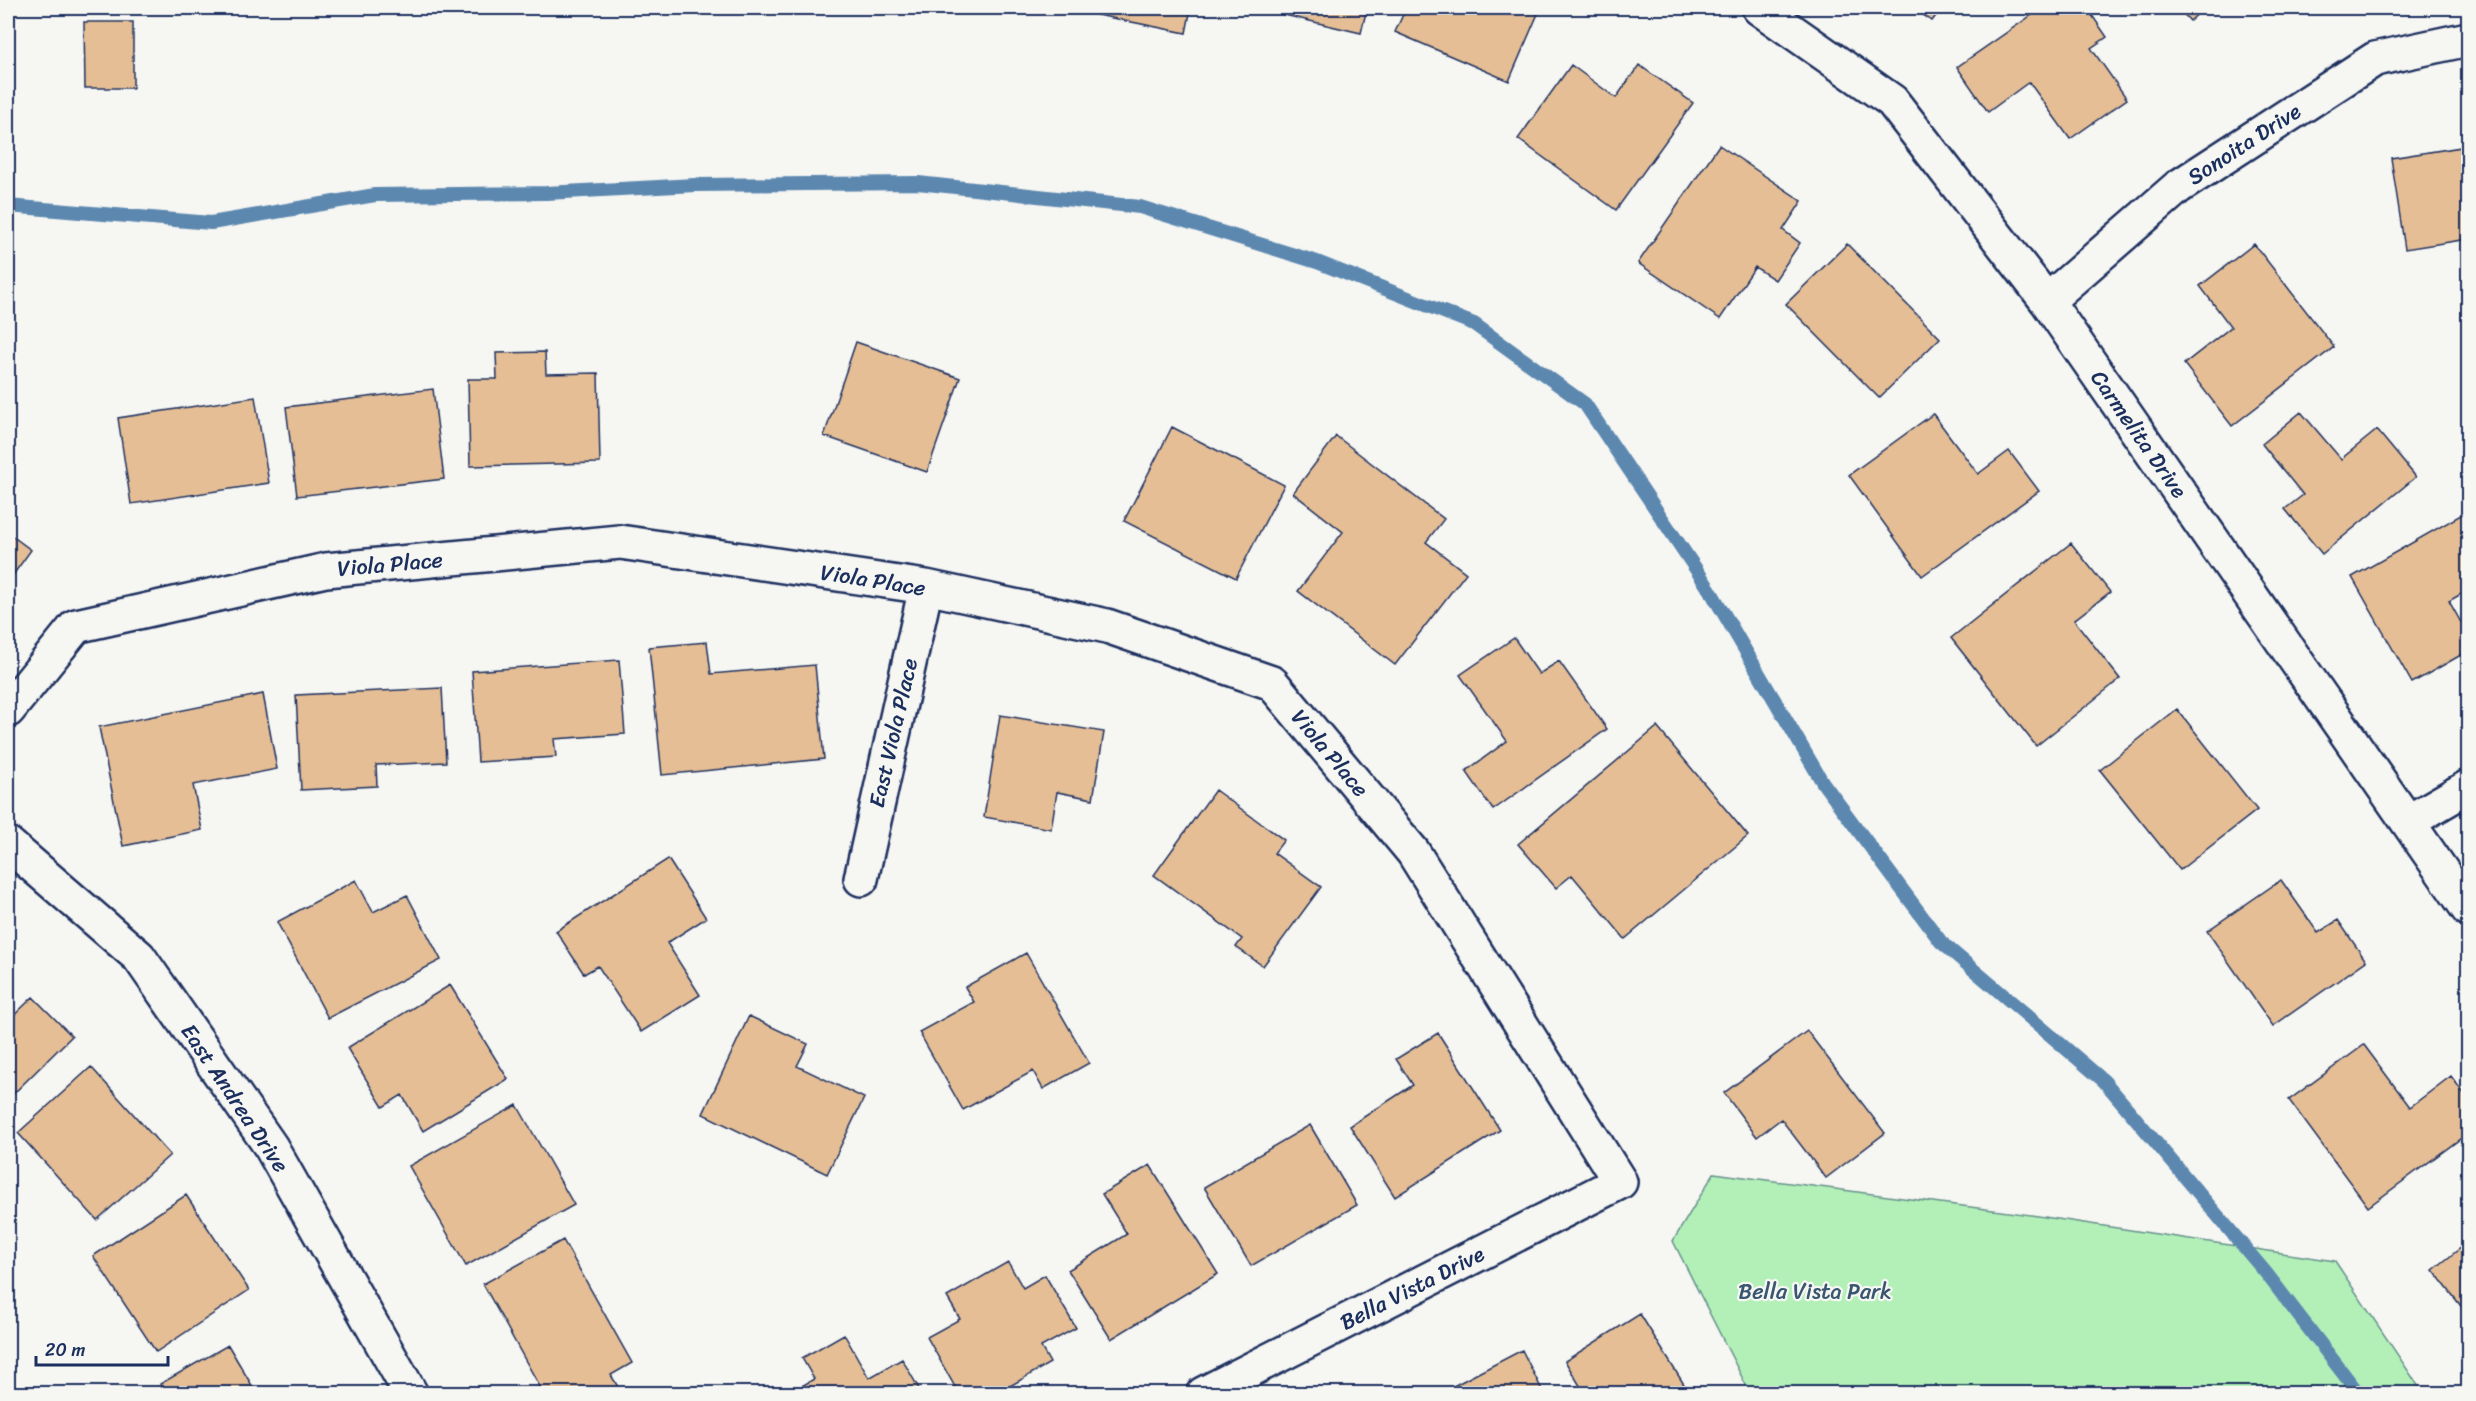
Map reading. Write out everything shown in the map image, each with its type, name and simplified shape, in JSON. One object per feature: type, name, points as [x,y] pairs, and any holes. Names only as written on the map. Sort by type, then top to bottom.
[{"type":"street","name":"Carmelita Drive","points":[[1759,8],[1892,101],[2047,301],[2469,909]]},
{"type":"street","name":"Sonoita Drive","points":[[2047,301],[2178,187],[2375,59],[2469,39]]},
{"type":"street","name":"Viola Place","points":[[8,710],[76,626],[326,570],[620,542],[926,587],[1107,626],[1272,683],[1413,852],[1620,1182]]},
{"type":"street","name":"East Viola Place","points":[[861,879],[926,587]]},
{"type":"street","points":[[2408,822],[2469,787]]},
{"type":"street","name":"East Andrea Drive","points":[[8,844],[139,957],[272,1147],[411,1394]]},
{"type":"street","name":"Bella Vista Drive","points":[[1203,1394],[1620,1182]]},
{"type":"green space","name":"Bella Vista Park","points":[[1714,1173],[2038,1216],[2335,1261],[2423,1393],[1750,1393],[1673,1241]]},
{"type":"building","points":[[371,8],[433,8],[372,13]]},
{"type":"building","points":[[1063,8],[1191,8],[1186,33]]},
{"type":"building","points":[[1254,8],[1367,8],[1361,33]]},
{"type":"building","points":[[1406,8],[1540,9],[1509,81],[1395,32]]},
{"type":"building","points":[[1913,8],[1942,8],[1932,21]]},
{"type":"building","points":[[2042,8],[2087,8],[2107,37],[2091,48],[2127,99],[2070,139],[2029,82],[1988,112],[1957,67]]},
{"type":"building","points":[[2178,8],[2204,8],[2190,21]]},
{"type":"building","points":[[84,22],[133,22],[133,88],[85,88]]},
{"type":"building","points":[[1571,65],[1616,98],[1639,65],[1693,103],[1616,210],[1518,139]]},
{"type":"building","points":[[1719,145],[1802,201],[1783,230],[1800,243],[1775,280],[1755,267],[1720,319],[1638,263]]},
{"type":"building","points":[[2468,146],[2468,239],[2405,249],[2391,158]]},
{"type":"building","points":[[1847,244],[1940,338],[1879,398],[1786,304]]},
{"type":"building","points":[[2254,244],[2334,347],[2232,426],[2184,364],[2231,327],[2200,286]]},
{"type":"building","points":[[856,342],[960,378],[927,472],[824,436]]},
{"type":"building","points":[[545,352],[546,374],[598,373],[600,463],[470,466],[468,379],[497,379],[496,353]]},
{"type":"building","points":[[433,389],[444,479],[297,496],[286,407]]},
{"type":"building","points":[[255,397],[269,483],[131,504],[118,418]]},
{"type":"building","points":[[2301,412],[2341,459],[2377,430],[2416,477],[2322,554],[2285,509],[2303,495],[2262,444]]},
{"type":"building","points":[[1933,414],[1978,474],[2009,451],[2039,491],[1922,576],[1849,475]]},
{"type":"building","points":[[1172,427],[1284,485],[1236,578],[1124,521]]},
{"type":"building","points":[[1336,436],[1444,519],[1426,542],[1466,573],[1395,665],[1298,591],[1343,532],[1293,493]]},
{"type":"building","points":[[2466,512],[2468,517],[2468,590],[2449,601],[2468,635],[2468,651],[2412,683],[2352,577]]},
{"type":"building","points":[[8,533],[31,550],[8,582]]},
{"type":"building","points":[[2071,543],[2110,592],[2074,620],[2120,679],[2036,746],[1951,638]]},
{"type":"building","points":[[1514,638],[1539,674],[1559,661],[1607,729],[1493,810],[1466,771],[1507,741],[1460,675]]},
{"type":"building","points":[[707,642],[711,674],[815,665],[824,759],[662,775],[649,647]]},
{"type":"building","points":[[619,660],[625,734],[554,739],[556,757],[478,762],[472,671]]},
{"type":"building","points":[[442,688],[446,762],[376,765],[377,786],[301,790],[296,695]]},
{"type":"building","points":[[263,694],[277,769],[193,785],[202,830],[123,846],[99,727]]},
{"type":"building","points":[[2177,709],[2257,810],[2180,870],[2100,770]]},
{"type":"building","points":[[1000,715],[1104,732],[1093,799],[1057,792],[1051,829],[984,817]]},
{"type":"building","points":[[1657,727],[1748,836],[1625,939],[1572,875],[1556,888],[1518,844]]},
{"type":"building","points":[[1215,790],[1284,840],[1274,853],[1321,887],[1263,966],[1236,947],[1242,939],[1154,875]]},
{"type":"building","points":[[668,859],[706,918],[667,943],[700,995],[641,1032],[598,966],[584,974],[556,931]]},
{"type":"building","points":[[356,880],[373,912],[407,895],[441,960],[328,1018],[277,922]]},
{"type":"building","points":[[2281,880],[2318,933],[2338,920],[2366,961],[2273,1026],[2207,931]]},
{"type":"building","points":[[1026,953],[1089,1063],[1043,1089],[1033,1071],[963,1110],[919,1032],[974,1002],[965,987]]},
{"type":"building","points":[[450,985],[508,1079],[423,1131],[402,1095],[383,1107],[347,1048]]},
{"type":"building","points":[[33,997],[72,1036],[8,1099],[8,1021]]},
{"type":"building","points":[[749,1016],[808,1044],[797,1066],[864,1098],[827,1174],[703,1114]]},
{"type":"building","points":[[1807,1031],[1885,1133],[1826,1178],[1781,1119],[1757,1137],[1724,1093]]},
{"type":"building","points":[[1438,1033],[1500,1130],[1395,1197],[1350,1126],[1413,1085],[1396,1059]]},
{"type":"building","points":[[2364,1045],[2410,1107],[2451,1076],[2468,1099],[2468,1133],[2368,1207],[2289,1100]]},
{"type":"building","points":[[91,1067],[170,1155],[97,1220],[18,1133]]},
{"type":"building","points":[[517,1105],[574,1205],[466,1266],[409,1166]]},
{"type":"building","points":[[1310,1125],[1357,1205],[1251,1266],[1204,1187]]},
{"type":"building","points":[[1150,1165],[1218,1274],[1111,1339],[1068,1270],[1127,1234],[1102,1194]]},
{"type":"building","points":[[186,1195],[249,1290],[156,1352],[93,1256]]},
{"type":"building","points":[[563,1240],[632,1363],[611,1375],[622,1394],[544,1394],[483,1284]]},
{"type":"building","points":[[2468,1242],[2468,1315],[2433,1270]]},
{"type":"building","points":[[1008,1262],[1023,1288],[1045,1275],[1076,1328],[1041,1347],[1050,1363],[996,1394],[959,1394],[927,1337],[960,1319],[947,1297]]},
{"type":"building","points":[[1640,1314],[1690,1394],[1585,1394],[1565,1361]]},
{"type":"building","points":[[844,1334],[869,1378],[902,1359],[922,1394],[788,1394],[814,1379],[802,1358]]},
{"type":"building","points":[[228,1345],[257,1394],[165,1394],[160,1384]]},
{"type":"building","points":[[1522,1350],[1544,1394],[1438,1394]]},
{"type":"waterway","points":[[8,206],[211,223],[375,195],[546,193],[695,185],[918,183],[1140,207],[1317,262],[1474,324],[1585,404],[1710,590],[1823,783],[1941,942],[2104,1081],[2266,1273],[2359,1394]]}]
